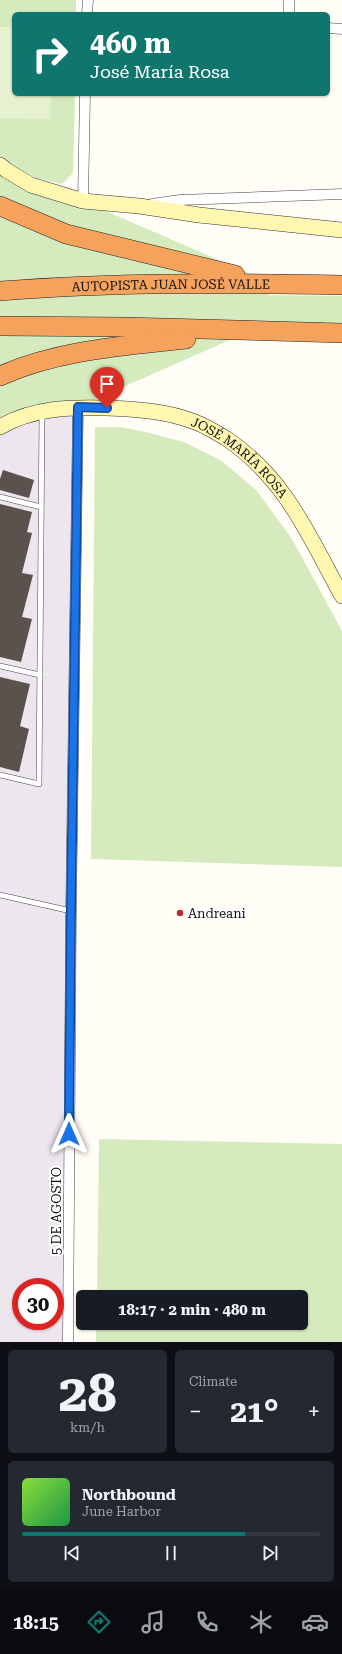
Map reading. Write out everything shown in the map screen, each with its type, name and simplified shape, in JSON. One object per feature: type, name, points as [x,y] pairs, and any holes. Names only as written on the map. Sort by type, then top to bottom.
[{"type":"highway","points":[[0,206],[20,216],[66,234],[198,268],[274,284]]},
{"type":"highway","name":"AUTOPISTA JUAN JOSÉ VALLE","points":[[0,291],[60,286],[130,283],[342,285]]},
{"type":"highway","points":[[0,326],[126,327],[342,333]]},
{"type":"highway","points":[[0,376],[56,356],[126,345],[250,331]]},
{"type":"main road","points":[[0,165],[31,184],[83,201],[139,206],[198,215],[342,230]]},
{"type":"main road","name":"JOSÉ MARÍA ROSA","points":[[0,427],[9,422],[42,411],[78,407],[135,409],[168,414],[195,422],[214,430],[256,462],[273,479],[300,519],[342,596]]},
{"type":"street","points":[[87,12],[88,0]]},
{"type":"street","points":[[289,0],[289,12]]},
{"type":"street","points":[[330,28],[342,29]]},
{"type":"street","points":[[83,201],[85,96]]},
{"type":"street","points":[[139,206],[180,200],[342,194]]},
{"type":"street","name":"5 DE AGOSTO","points":[[68,1342],[71,911],[78,407]]},
{"type":"lane","points":[[0,775],[39,784],[42,411]]},
{"type":"lane","points":[[0,497],[41,508]]},
{"type":"lane","points":[[0,666],[40,675]]},
{"type":"lane","points":[[0,895],[71,911]]},
{"type":"shaded area","points":[[78,407],[68,1342],[0,1342],[0,427]]},
{"type":"green space","points":[[0,0],[76,0],[76,12],[12,12],[12,96],[75,96],[73,173],[62,184],[37,178],[16,167],[0,156]]},
{"type":"green space","points":[[0,27],[12,27],[12,96],[51,96],[50,119],[0,118]]},
{"type":"green space","points":[[0,165],[274,284],[268,295],[342,296],[342,326],[250,331],[78,407],[0,427]]},
{"type":"green space","points":[[95,427],[120,427],[184,442],[222,461],[257,491],[292,539],[342,631],[342,867],[91,859]]},
{"type":"green space","points":[[99,1139],[342,1144],[342,1342],[96,1342],[96,1330],[308,1330],[308,1290],[97,1290]]},
{"type":"building","points":[[3,470],[34,480],[29,498],[0,490],[0,479]]},
{"type":"building","points":[[0,504],[32,512],[27,532],[32,533],[22,573],[33,575],[22,617],[32,619],[21,662],[0,657]]},
{"type":"building","points":[[0,677],[30,684],[20,726],[29,729],[19,772],[0,767]]},
{"type":"place","name":"Andreani","points":[[180,913]]},
{"type":"route","points":[[69,1134],[78,407],[107,408]]}]
